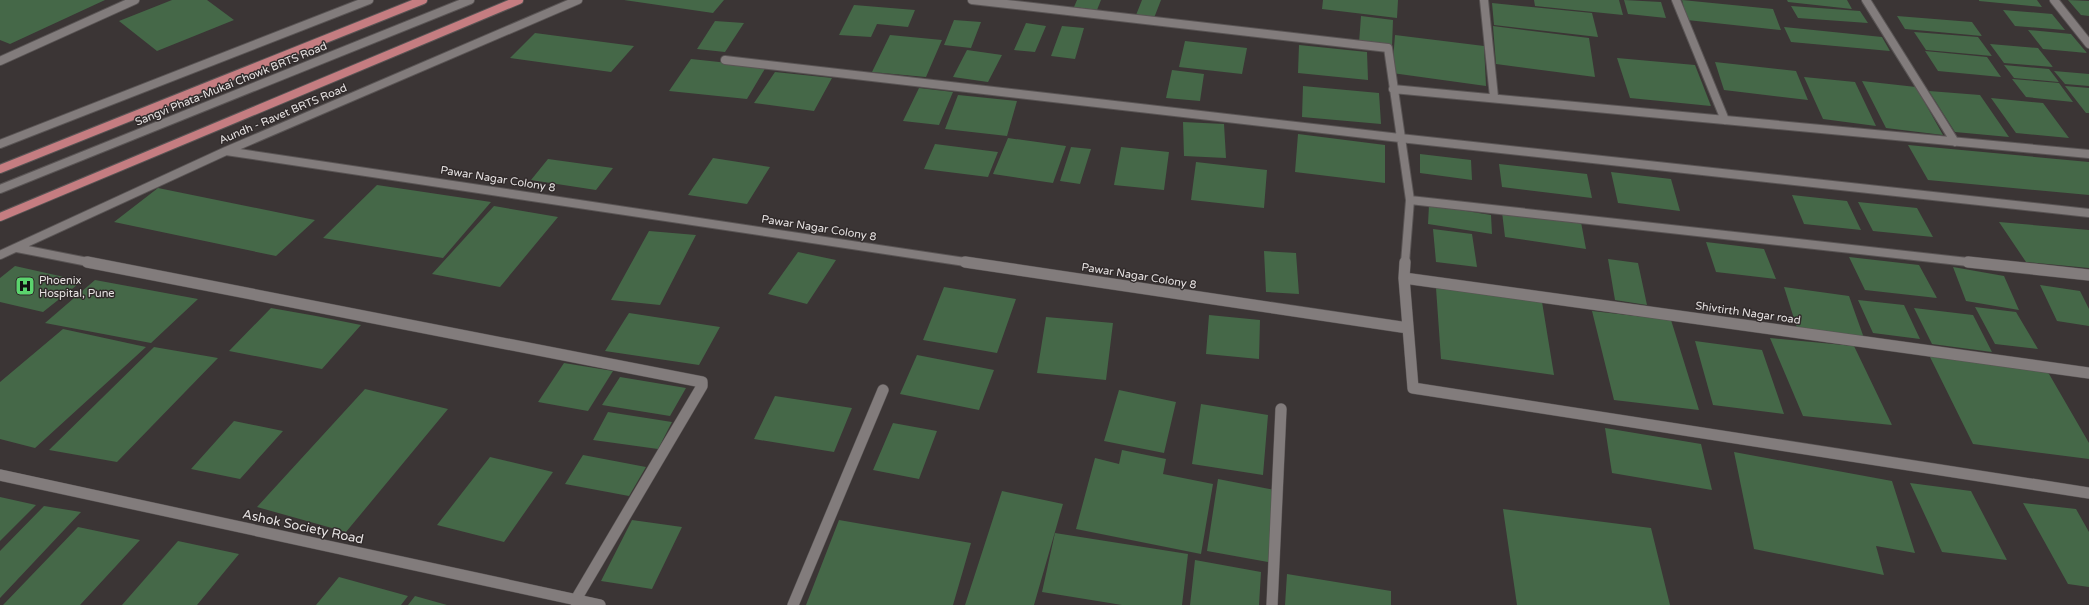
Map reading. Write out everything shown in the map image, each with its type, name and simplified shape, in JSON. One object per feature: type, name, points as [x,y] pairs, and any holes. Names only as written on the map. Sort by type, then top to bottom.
[{"type":"main road","points":[[0,168],[423,0]]},
{"type":"main road","points":[[0,216],[519,0]]},
{"type":"street","points":[[0,61],[135,0]]},
{"type":"street","points":[[0,144],[369,0]]},
{"type":"street","name":"Sangvi Phata-Mukai Chowk BRTS Road","points":[[0,189],[470,0]]},
{"type":"street","name":"Aundh - Ravet BRTS Road","points":[[0,255],[226,151],[578,0]]},
{"type":"street","points":[[972,0],[1388,48],[1410,200],[1404,278],[1412,388],[2089,493]]},
{"type":"street","points":[[1484,0],[1494,97]]},
{"type":"street","points":[[1676,0],[1725,120]]},
{"type":"street","points":[[1866,0],[1954,142]]},
{"type":"street","points":[[2054,0],[2089,44]]},
{"type":"street","points":[[725,60],[1400,138],[2089,213]]},
{"type":"street","points":[[1394,88],[2089,154]]},
{"type":"street","name":"Pawar Nagar Colony 8","points":[[226,151],[1408,328]]},
{"type":"street","points":[[1410,200],[2089,275]]},
{"type":"street","points":[[17,248],[702,382],[702,386],[575,601]]},
{"type":"street","name":"Shivtirth Nagar road","points":[[1404,278],[2089,373]]},
{"type":"street","points":[[793,605],[883,390]]},
{"type":"street","points":[[1272,605],[1281,409]]},
{"type":"street","name":"Ashok Society Road","points":[[0,475],[575,601],[600,605]]},
{"type":"building","points":[[0,0],[105,0],[10,44],[0,40]]},
{"type":"building","points":[[172,0],[207,0],[234,20],[157,51],[119,21]]},
{"type":"building","points":[[624,0],[724,0],[713,13]]},
{"type":"building","points":[[1077,0],[1101,0],[1097,10],[1074,7]]},
{"type":"building","points":[[1142,0],[1161,0],[1154,18],[1136,15]]},
{"type":"building","points":[[1323,0],[1398,0],[1397,18],[1322,9]]},
{"type":"building","points":[[1534,0],[1619,0],[1623,15],[1535,6]]},
{"type":"building","points":[[1624,0],[1661,2],[1666,18],[1628,14]]},
{"type":"building","points":[[1682,0],[1773,9],[1781,30],[1687,20]]},
{"type":"building","points":[[1787,0],[1847,0],[1852,9],[1788,2]]},
{"type":"building","points":[[2037,0],[2042,7],[1979,1]]},
{"type":"building","points":[[2068,0],[2089,1],[2089,16],[2081,15]]},
{"type":"building","points":[[1492,3],[1592,13],[1598,37],[1494,25]]},
{"type":"building","points":[[854,5],[915,10],[908,27],[877,24],[871,37],[839,35]]},
{"type":"building","points":[[1791,6],[1860,11],[1868,23],[1798,18]]},
{"type":"building","points":[[2003,10],[2052,14],[2065,30],[2015,26]]},
{"type":"building","points":[[1361,16],[1393,20],[1392,47],[1359,43]]},
{"type":"building","points":[[1897,16],[1972,22],[1982,36],[1905,29]]},
{"type":"building","points":[[954,20],[981,22],[971,48],[944,45]]},
{"type":"building","points":[[715,21],[744,23],[725,52],[697,49]]},
{"type":"building","points":[[1026,23],[1046,26],[1035,52],[1014,50]]},
{"type":"building","points":[[1062,26],[1084,28],[1075,59],[1051,56]]},
{"type":"building","points":[[1493,26],[1589,38],[1595,77],[1496,64]]},
{"type":"building","points":[[1784,27],[1882,37],[1890,51],[1791,42]]},
{"type":"building","points":[[2028,30],[2071,34],[2087,53],[2043,49]]},
{"type":"building","points":[[1914,32],[1978,37],[1992,56],[1926,50]]},
{"type":"building","points":[[535,33],[634,46],[611,72],[510,58]]},
{"type":"building","points":[[890,35],[942,40],[926,77],[872,72]]},
{"type":"building","points":[[1395,35],[1484,46],[1486,86],[1392,73]]},
{"type":"building","points":[[1185,41],[1247,48],[1242,74],[1179,67]]},
{"type":"building","points":[[1990,44],[2038,48],[2053,67],[2004,63]]},
{"type":"building","points":[[1299,45],[1367,52],[1368,80],[1298,73]]},
{"type":"building","points":[[967,50],[1002,55],[988,82],[953,77]]},
{"type":"building","points":[[1925,51],[1987,57],[2001,77],[1938,71]]},
{"type":"building","points":[[1617,58],[1695,65],[1711,106],[1630,98]]},
{"type":"building","points":[[691,59],[766,67],[747,99],[669,91]]},
{"type":"building","points":[[1715,62],[1796,71],[1808,100],[1724,90]]},
{"type":"building","points":[[2004,65],[2049,69],[2059,82],[2014,78]]},
{"type":"building","points":[[1172,70],[1204,74],[1200,101],[1166,98]]},
{"type":"building","points":[[2054,71],[2089,74],[2089,86],[2065,84]]},
{"type":"building","points":[[775,72],[832,78],[814,111],[754,103]]},
{"type":"building","points":[[1804,77],[1855,82],[1876,126],[1823,119]]},
{"type":"building","points":[[2012,79],[2059,83],[2073,102],[2026,97]]},
{"type":"building","points":[[1862,81],[1916,87],[1943,135],[1886,128]]},
{"type":"building","points":[[1303,86],[1379,93],[1381,124],[1302,117]]},
{"type":"building","points":[[2065,86],[2089,88],[2089,113],[2086,113]]},
{"type":"building","points":[[919,88],[953,92],[939,125],[903,121]]},
{"type":"building","points":[[1929,91],[1980,95],[2009,137],[1955,132]]},
{"type":"building","points":[[958,95],[1017,101],[1007,136],[945,129]]},
{"type":"building","points":[[1991,98],[2043,103],[2069,138],[2016,133]]},
{"type":"building","points":[[1183,122],[1224,124],[1226,158],[1184,156]]},
{"type":"building","points":[[1298,134],[1385,145],[1385,183],[1295,172]]},
{"type":"building","points":[[1008,138],[1066,146],[1053,183],[993,174]]},
{"type":"building","points":[[935,144],[998,152],[988,177],[924,169]]},
{"type":"building","points":[[1908,145],[2089,162],[2089,195],[1928,180]]},
{"type":"building","points":[[1071,147],[1091,149],[1080,184],[1060,181]]},
{"type":"building","points":[[1121,147],[1169,152],[1164,190],[1114,185]]},
{"type":"building","points":[[1420,154],[1471,160],[1472,180],[1420,173]]},
{"type":"building","points":[[713,158],[770,167],[747,204],[688,195]]},
{"type":"building","points":[[548,159],[613,168],[596,190],[531,180]]},
{"type":"building","points":[[1196,162],[1267,170],[1264,208],[1191,200]]},
{"type":"building","points":[[1499,164],[1587,174],[1592,198],[1502,187]]},
{"type":"building","points":[[1611,172],[1671,179],[1680,211],[1618,203]]},
{"type":"building","points":[[377,185],[491,202],[443,258],[323,238]]},
{"type":"building","points":[[158,188],[315,220],[276,256],[114,222]]},
{"type":"building","points":[[1792,195],[1847,201],[1861,230],[1804,224]]},
{"type":"building","points":[[1858,202],[1917,208],[1933,237],[1873,231]]},
{"type":"building","points":[[1429,205],[1491,215],[1492,234],[1428,224]]},
{"type":"building","points":[[494,206],[558,217],[500,287],[432,274]]},
{"type":"building","points":[[1502,212],[1581,222],[1586,249],[1505,237]]},
{"type":"building","points":[[1999,222],[2089,230],[2089,268],[2026,262]]},
{"type":"building","points":[[1433,229],[1472,234],[1477,267],[1436,262]]},
{"type":"building","points":[[649,231],[696,235],[660,305],[611,300]]},
{"type":"building","points":[[1706,242],[1764,249],[1776,279],[1716,272]]},
{"type":"building","points":[[1264,251],[1296,253],[1299,294],[1266,292]]},
{"type":"building","points":[[798,252],[836,260],[807,304],[768,294]]},
{"type":"building","points":[[1849,257],[1919,265],[1937,298],[1865,290]]},
{"type":"building","points":[[1608,259],[1638,263],[1647,305],[1615,300]]},
{"type":"building","points":[[15,266],[82,281],[43,312],[0,302],[0,278]]},
{"type":"building","points":[[1953,267],[2004,276],[2019,310],[1966,301]]},
{"type":"building","points":[[95,280],[198,299],[151,343],[45,323]]},
{"type":"building","points":[[2040,285],[2080,291],[2089,309],[2089,326],[2057,321]]},
{"type":"building","points":[[944,287],[1016,299],[997,353],[923,340]]},
{"type":"building","points":[[1784,287],[1849,296],[1864,338],[1797,328]]},
{"type":"building","points":[[1436,288],[1542,302],[1554,375],[1441,359]]},
{"type":"building","points":[[1858,300],[1904,305],[1920,339],[1873,333]]},
{"type":"building","points":[[1975,307],[2016,312],[2038,349],[1995,344]]},
{"type":"building","points":[[271,308],[361,325],[322,369],[229,351]]},
{"type":"building","points":[[1914,308],[1973,315],[1992,352],[1932,344]]},
{"type":"building","points":[[1592,311],[1671,320],[1699,410],[1614,400]]},
{"type":"building","points":[[629,313],[720,327],[699,365],[605,351]]},
{"type":"building","points":[[1209,315],[1260,320],[1259,359],[1206,354]]},
{"type":"building","points":[[1046,317],[1113,323],[1106,380],[1037,373]]},
{"type":"building","points":[[63,329],[146,347],[35,448],[0,439],[0,382]]},
{"type":"building","points":[[1770,338],[1854,346],[1892,425],[1803,416]]},
{"type":"building","points":[[1695,341],[1762,350],[1784,414],[1713,405]]},
{"type":"building","points":[[154,347],[218,358],[117,462],[49,450]]},
{"type":"building","points":[[1928,353],[2045,367],[2089,443],[2089,459],[1973,444]]},
{"type":"building","points":[[917,355],[994,370],[979,410],[900,394]]},
{"type":"building","points":[[564,363],[613,371],[588,411],[538,402]]},
{"type":"building","points":[[620,377],[686,388],[670,416],[602,405]]},
{"type":"building","points":[[365,389],[448,409],[346,532],[257,507]]},
{"type":"building","points":[[1119,390],[1176,402],[1164,453],[1104,441]]},
{"type":"building","points":[[775,396],[852,408],[834,452],[754,439]]},
{"type":"building","points":[[1201,404],[1268,415],[1263,475],[1192,464]]},
{"type":"building","points":[[608,412],[672,422],[658,449],[593,440]]},
{"type":"building","points":[[234,421],[283,431],[240,479],[191,469]]},
{"type":"building","points":[[893,423],[937,431],[919,479],[873,470]]},
{"type":"building","points":[[1605,428],[1701,444],[1712,490],[1612,473]]},
{"type":"building","points":[[1122,450],[1166,459],[1163,474],[1213,484],[1201,554],[1076,529],[1095,458],[1119,464]]},
{"type":"building","points":[[1734,452],[1892,481],[1915,553],[1876,546],[1884,575],[1754,549]]},
{"type":"building","points":[[583,455],[646,467],[629,496],[565,484]]},
{"type":"building","points":[[490,457],[553,472],[504,542],[437,525]]},
{"type":"building","points":[[1218,479],[1275,490],[1268,562],[1207,551]]},
{"type":"building","points":[[1910,483],[1971,491],[2007,560],[1942,552]]},
{"type":"building","points":[[1002,491],[1063,504],[1034,605],[965,605]]},
{"type":"building","points":[[0,497],[36,505],[0,541]]},
{"type":"building","points":[[2023,503],[2076,509],[2089,532],[2089,587],[2068,584]]},
{"type":"building","points":[[44,506],[81,512],[0,598],[0,551]]},
{"type":"building","points":[[1503,509],[1651,528],[1670,605],[1517,605]]},
{"type":"building","points":[[632,520],[682,527],[652,589],[601,581]]},
{"type":"building","points":[[839,520],[971,543],[953,605],[806,605]]},
{"type":"building","points":[[78,527],[140,540],[80,605],[3,605]]},
{"type":"building","points":[[1055,533],[1188,554],[1182,605],[1122,605],[1042,592]]},
{"type":"building","points":[[178,541],[239,554],[197,605],[122,605]]},
{"type":"building","points":[[1195,560],[1261,572],[1259,605],[1190,605]]},
{"type":"building","points":[[1287,574],[1391,591],[1391,605],[1285,605]]},
{"type":"building","points":[[339,577],[408,596],[401,605],[316,605]]},
{"type":"building","points":[[415,596],[447,605],[408,605]]},
{"type":"place","name":"Phoenix Hospital, Pune","points":[[25,286]]}]
